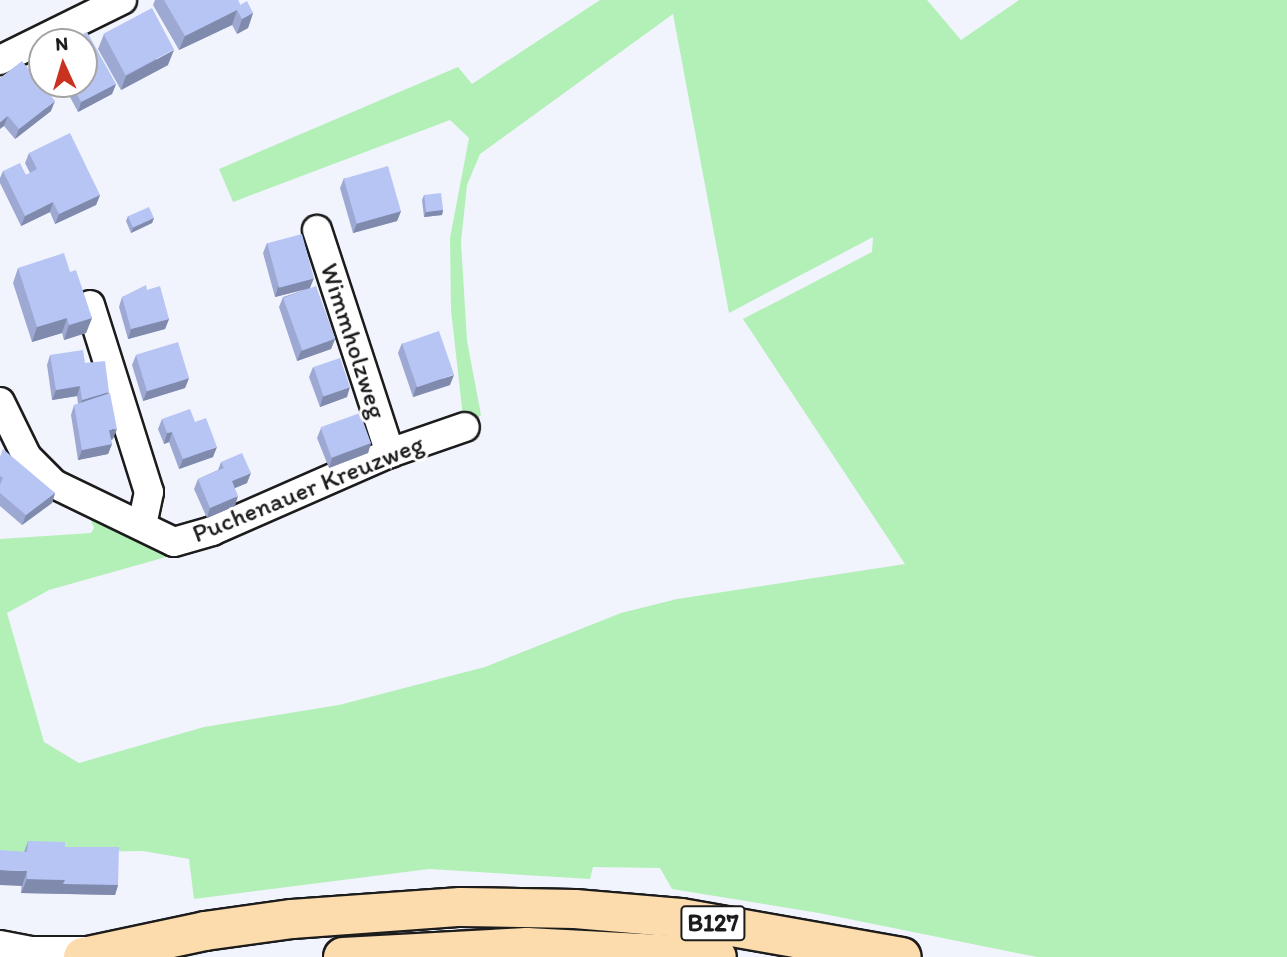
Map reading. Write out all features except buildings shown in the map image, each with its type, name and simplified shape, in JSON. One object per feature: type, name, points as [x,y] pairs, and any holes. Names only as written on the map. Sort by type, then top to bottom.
[{"type":"main road","name":"B127","points":[[96,954],[292,919],[420,908],[509,907],[681,918],[902,957]]},
{"type":"main road","name":"B127","points":[[343,957],[527,947],[717,957]]},
{"type":"street","points":[[0,60],[107,4]]},
{"type":"street","name":"Wimmholzweg","points":[[317,230],[390,453]]},
{"type":"street","points":[[90,305],[149,492],[142,524]]},
{"type":"street","name":"Puchenauer Kreuzweg","points":[[0,402],[23,451],[47,478],[142,524],[169,541],[198,537],[390,453],[465,427]]},
{"type":"street","points":[[0,945],[32,951],[96,954]]},
{"type":"green space","points":[[600,0],[927,0],[961,40],[1019,0],[1287,0],[1287,957],[1037,957],[819,913],[672,889],[660,868],[593,867],[590,879],[429,869],[194,899],[189,859],[143,851],[0,853],[0,539],[91,533],[94,528],[86,508],[191,550],[49,590],[7,613],[44,742],[79,763],[204,727],[339,705],[485,667],[621,613],[677,599],[905,564],[743,319],[872,252],[873,237],[729,313],[673,14],[480,154],[467,185],[461,242],[467,341],[481,415],[475,420],[463,417],[451,310],[450,238],[469,138],[450,120],[233,202],[219,169],[458,67],[472,84]]}]
